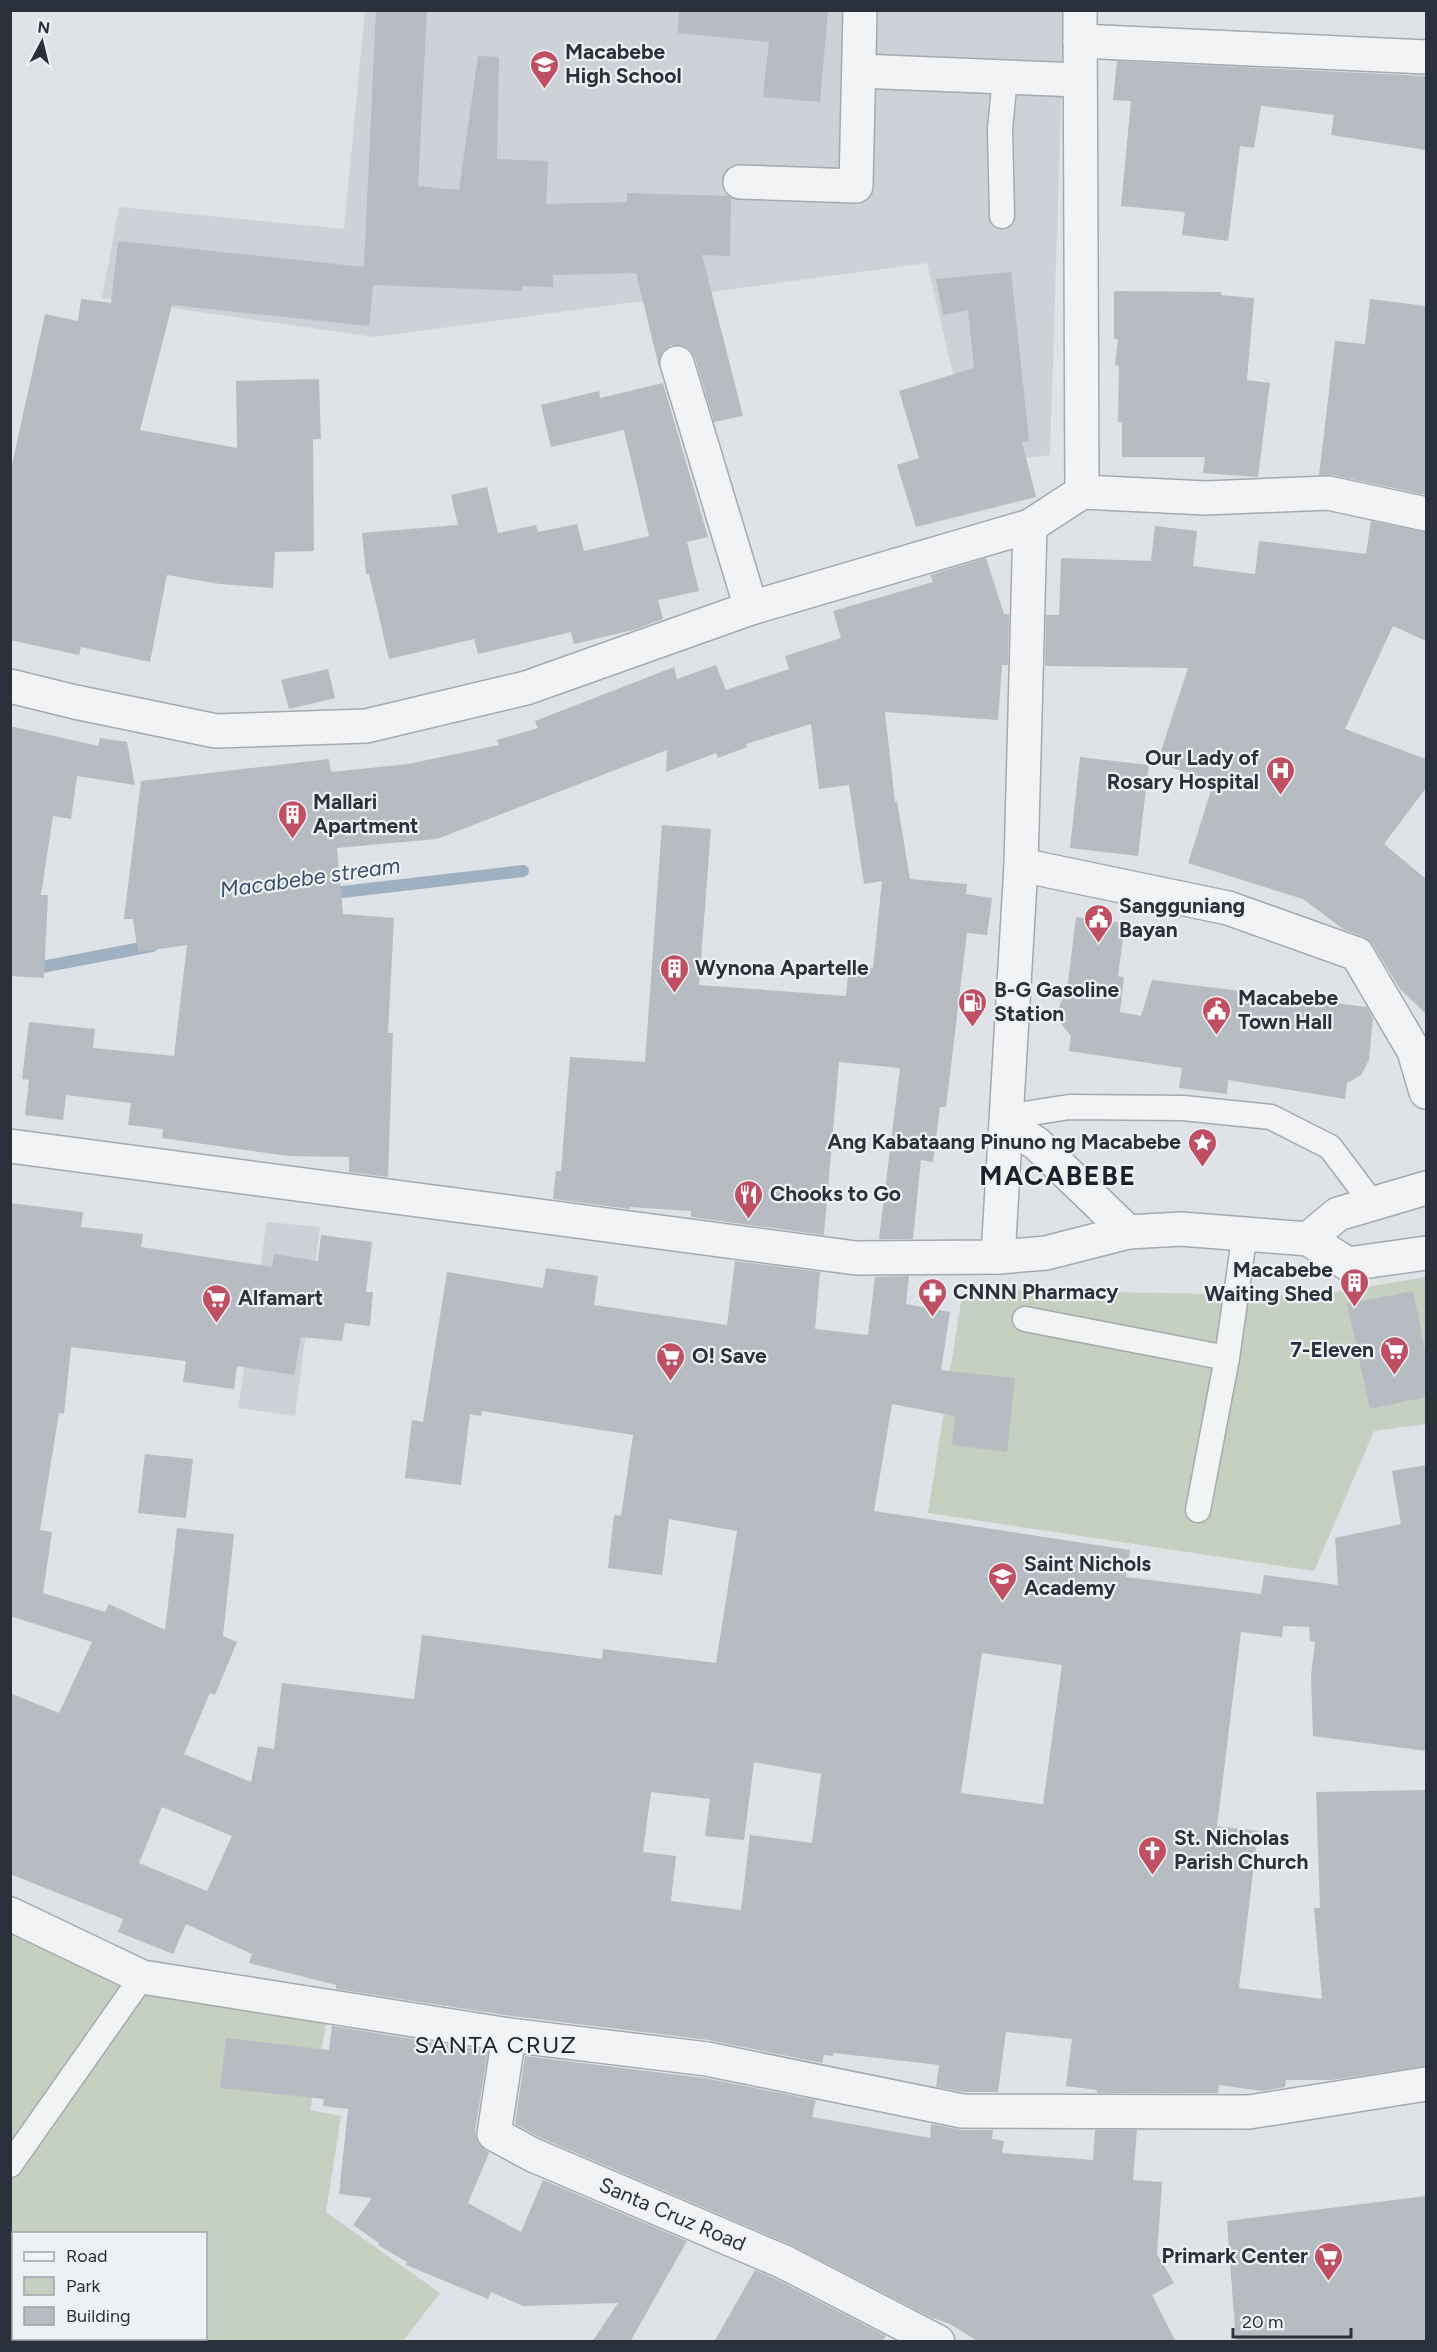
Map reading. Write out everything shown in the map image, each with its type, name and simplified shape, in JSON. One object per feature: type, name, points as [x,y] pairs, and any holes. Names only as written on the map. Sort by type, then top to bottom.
[{"type":"street","points":[[740,182],[856,186],[860,10]]},
{"type":"street","points":[[1082,492],[1080,26],[1426,57]]},
{"type":"street","points":[[859,71],[1079,80]]},
{"type":"street","points":[[677,363],[751,608]]},
{"type":"street","points":[[10,686],[216,731],[366,726],[526,688],[751,608],[1030,526],[1082,492],[1206,498],[1328,493],[1426,514]]},
{"type":"street","points":[[998,1257],[1021,866],[1030,526]]},
{"type":"street","points":[[1021,866],[1228,908],[1357,954],[1414,1051],[1426,1092]]},
{"type":"street","points":[[1006,1120],[1037,1144],[1128,1232]]},
{"type":"street","points":[[10,1146],[856,1258],[998,1257],[1046,1252],[1128,1232],[1181,1229],[1245,1232],[1308,1239],[1348,1264],[1426,1253]]},
{"type":"street","points":[[1308,1239],[1338,1214],[1426,1188]]},
{"type":"street","points":[[10,1914],[142,1977],[510,2035],[707,2059],[962,2111],[1249,2112],[1426,2084]]},
{"type":"street","name":"Santa Cruz Road","points":[[510,2035],[494,2134],[533,2155],[784,2262],[938,2342]]},
{"type":"lane","points":[[1002,216],[1000,129],[1005,77]]},
{"type":"lane","points":[[1006,1120],[1080,1107],[1183,1108],[1271,1117],[1330,1147],[1373,1204]]},
{"type":"lane","points":[[1198,1510],[1227,1358],[1245,1232]]},
{"type":"lane","points":[[1025,1319],[1227,1358]]},
{"type":"lane","points":[[10,2164],[142,1977]]},
{"type":"shaded area","points":[[365,11],[1064,11],[1050,455],[974,464],[927,263],[374,337],[102,298],[119,207],[344,229]]},
{"type":"shaded area","points":[[267,1222],[320,1227],[295,1416],[238,1408]]},
{"type":"green space","points":[[1426,1277],[1426,1424],[1374,1431],[1314,1571],[928,1513],[963,1289],[1312,1296]]},
{"type":"green space","points":[[11,1934],[138,1994],[327,2019],[310,2110],[341,2116],[326,2212],[440,2293],[403,2341],[11,2342]]},
{"type":"building","points":[[376,10],[427,10],[418,186],[459,190],[478,56],[499,57],[497,159],[548,161],[546,204],[627,202],[627,193],[728,196],[731,198],[730,256],[702,255],[743,416],[714,422],[695,358],[689,349],[681,345],[671,345],[663,351],[659,367],[636,273],[553,275],[553,287],[522,286],[522,291],[373,285],[369,326],[172,305],[140,430],[237,448],[236,381],[319,379],[321,439],[313,439],[314,551],[275,552],[273,588],[220,584],[167,575],[150,662],[81,647],[79,655],[10,640],[10,474],[45,314],[78,321],[81,299],[111,303],[118,241],[364,267]]},
{"type":"building","points":[[679,10],[828,10],[820,102],[763,97],[769,42],[678,33]]},
{"type":"building","points":[[1117,61],[1426,76],[1426,150],[1331,135],[1334,115],[1261,106],[1254,148],[1240,146],[1228,241],[1182,235],[1185,212],[1121,206],[1131,101],[1113,100]]},
{"type":"building","points":[[1011,272],[1029,441],[1022,442],[1036,497],[916,527],[897,465],[919,458],[899,391],[974,368],[968,310],[943,315],[936,279]]},
{"type":"building","points":[[1114,291],[1221,292],[1221,295],[1254,298],[1247,380],[1270,383],[1258,477],[1203,473],[1205,457],[1122,457],[1122,422],[1118,422],[1119,366],[1115,365],[1118,339],[1114,339]]},
{"type":"building","points":[[1370,299],[1426,306],[1426,495],[1332,475],[1319,475],[1335,341],[1365,344]]},
{"type":"building","points":[[663,383],[708,537],[687,542],[699,591],[658,600],[663,619],[633,630],[574,644],[571,632],[478,654],[474,639],[389,659],[369,574],[366,574],[362,533],[458,525],[451,495],[487,487],[498,533],[536,525],[538,532],[577,524],[584,551],[649,536],[624,430],[551,447],[541,405],[599,391],[600,398]]},
{"type":"building","points":[[1371,521],[1426,532],[1426,641],[1393,626],[1345,729],[1426,759],[1426,788],[1384,844],[1426,879],[1426,1014],[1400,989],[1373,945],[1364,937],[1343,929],[1303,899],[1188,863],[1214,781],[1157,763],[1188,668],[1045,666],[1046,615],[1059,615],[1061,558],[1151,561],[1155,526],[1197,531],[1193,566],[1255,574],[1259,541],[1366,554]]},
{"type":"building","points":[[986,558],[1004,614],[1009,614],[1008,665],[1002,665],[998,720],[885,712],[895,802],[897,801],[910,879],[967,884],[966,894],[992,898],[987,935],[967,933],[946,1107],[940,1107],[933,1162],[921,1160],[913,1239],[879,1239],[900,1068],[839,1062],[824,1235],[691,1217],[691,1211],[630,1207],[630,1209],[553,1199],[556,1171],[561,1171],[570,1057],[645,1062],[662,825],[711,829],[699,985],[846,996],[849,965],[873,968],[882,881],[864,884],[849,785],[819,789],[811,724],[746,744],[747,747],[718,758],[716,753],[666,772],[667,750],[437,839],[337,848],[343,914],[394,918],[388,1033],[393,1033],[388,1177],[349,1172],[349,1157],[288,1156],[162,1138],[163,1129],[128,1125],[131,1103],[66,1095],[63,1120],[25,1115],[29,1080],[22,1079],[29,1022],[95,1029],[93,1048],[174,1056],[187,945],[138,952],[133,919],[124,919],[141,781],[329,759],[331,772],[408,764],[499,745],[497,740],[538,728],[535,721],[674,667],[677,679],[716,665],[726,690],[789,669],[785,656],[841,638],[833,611],[933,582],[930,575]]},
{"type":"building","points":[[328,669],[335,698],[289,709],[281,680]]},
{"type":"building","points":[[10,726],[98,746],[100,738],[127,742],[135,785],[77,776],[71,819],[53,816],[41,895],[48,895],[44,978],[10,976]]},
{"type":"building","points":[[1080,757],[1149,765],[1138,856],[1070,848]]},
{"type":"building","name":"Macabebe Town Hall","points":[[1076,917],[1125,923],[1118,976],[1124,977],[1120,1012],[1141,1016],[1152,980],[1367,1007],[1373,1018],[1369,1060],[1361,1075],[1347,1083],[1345,1099],[1228,1080],[1227,1094],[1179,1088],[1182,1068],[1069,1051],[1071,1036],[1062,1025],[1059,1007],[1067,990]]},
{"type":"building","points":[[10,1203],[83,1212],[81,1227],[143,1234],[141,1247],[272,1267],[274,1254],[318,1261],[321,1235],[372,1242],[366,1292],[373,1292],[370,1326],[345,1323],[342,1341],[301,1337],[294,1375],[237,1366],[234,1389],[183,1382],[186,1361],[71,1347],[64,1414],[59,1413],[40,1530],[52,1532],[43,1593],[105,1612],[109,1604],[165,1630],[177,1528],[234,1534],[223,1636],[237,1642],[215,1695],[210,1693],[184,1754],[251,1782],[258,1746],[274,1749],[282,1683],[414,1699],[422,1635],[602,1659],[603,1649],[716,1663],[737,1531],[669,1519],[662,1575],[608,1568],[614,1515],[621,1516],[633,1435],[482,1411],[481,1416],[470,1414],[461,1485],[405,1478],[412,1420],[423,1422],[447,1272],[543,1288],[546,1268],[598,1276],[594,1305],[727,1325],[735,1261],[820,1272],[815,1329],[868,1335],[875,1277],[909,1276],[906,1304],[950,1312],[941,1370],[1015,1378],[1007,1452],[952,1445],[955,1416],[892,1404],[874,1511],[1130,1550],[1126,1577],[1261,1594],[1264,1575],[1338,1585],[1335,1538],[1401,1524],[1392,1471],[1426,1465],[1426,1751],[1313,1736],[1311,1676],[1315,1642],[1310,1641],[1309,1627],[1283,1626],[1282,1637],[1241,1632],[1217,1826],[1258,1831],[1239,1988],[1322,1999],[1314,1908],[1320,1908],[1316,1792],[1426,1790],[1426,2066],[1332,2080],[1286,2080],[1285,2087],[1262,2091],[1219,2085],[1218,2093],[1097,2093],[1097,2090],[1066,2086],[1072,2039],[1006,2032],[998,2092],[964,2092],[936,2087],[939,2065],[834,2053],[833,2056],[824,2055],[822,2063],[709,2040],[512,2016],[336,1989],[336,1985],[249,1963],[252,1954],[186,1924],[173,1954],[118,1932],[123,1919],[10,1874],[10,1693],[59,1713],[92,1642],[10,1616]],"holes":[[[982,1653],[1062,1665],[1043,1804],[961,1793]],[[754,1762],[821,1774],[812,1843],[750,1835],[741,1910],[671,1901],[676,1856],[643,1852],[651,1792],[710,1799],[705,1836],[744,1840]],[[162,1807],[232,1836],[207,1891],[139,1863]]]},
{"type":"building","name":"7-Eleven","points":[[1413,1291],[1426,1355],[1426,1397],[1370,1409],[1347,1304]]},
{"type":"building","points":[[145,1454],[193,1459],[186,1518],[138,1513]]},
{"type":"building","points":[[332,2026],[488,2051],[475,2131],[478,2143],[489,2153],[468,2203],[521,2232],[543,2180],[687,2241],[630,2342],[592,2342],[618,2303],[523,2306],[491,2292],[488,2299],[406,2265],[407,2262],[378,2245],[379,2243],[353,2225],[372,2198],[339,2194],[348,2109],[323,2106],[324,2099],[220,2088],[226,2038],[329,2050]]},
{"type":"building","points":[[525,2056],[704,2078],[816,2100],[812,2117],[930,2138],[931,2124],[962,2130],[993,2130],[992,2139],[1004,2141],[1002,2153],[1093,2160],[1095,2130],[1137,2130],[1133,2180],[1162,2182],[1157,2254],[1174,2283],[1152,2295],[1176,2342],[979,2342],[950,2324],[930,2317],[791,2245],[541,2138],[515,2124]]},
{"type":"building","name":"Primark Center","points":[[1426,2196],[1426,2342],[1236,2342],[1227,2221]]},
{"type":"building","points":[[755,2270],[886,2336],[882,2342],[714,2342]]},
{"type":"waterway","name":"Macabebe stream","points":[[325,894],[523,871]]},
{"type":"waterway","name":"Macabebe stream","points":[[31,969],[152,946]]},
{"type":"place","name":"Macabebe High School","points":[[544,90]]},
{"type":"place","name":"Our Lady of Rosary Hospital","points":[[1280,796]]},
{"type":"place","name":"Mallari Apartment","points":[[292,840]]},
{"type":"place","name":"Sangguniang Bayan","points":[[1098,944]]},
{"type":"place","name":"Wynona Apartelle","points":[[674,994]]},
{"type":"place","name":"B-G Gasoline Station","points":[[973,1028]]},
{"type":"place","name":"Macabebe Town Hall","points":[[1217,1036]]},
{"type":"place","name":"Ang Kabataang Pinuno ng Macabebe","points":[[1202,1168]]},
{"type":"place","name":"Chooks to Go","points":[[749,1220]]},
{"type":"place","name":"Macabebe Waiting Shed","points":[[1354,1308]]},
{"type":"place","name":"CNNN Pharmacy","points":[[932,1318]]},
{"type":"place","name":"Alfamart","points":[[217,1324]]},
{"type":"place","name":"7-Eleven","points":[[1395,1376]]},
{"type":"place","name":"O! Save","points":[[671,1382]]},
{"type":"place","name":"Saint Nichols Academy","points":[[1003,1602]]},
{"type":"place","name":"St. Nicholas Parish Church","points":[[1153,1876]]},
{"type":"place","name":"Primark Center","points":[[1329,2282]]},
{"type":"district","name":"MACABEBE","points":[[1058,1176]]},
{"type":"district","name":"SANTA CRUZ","points":[[496,2045]]}]
